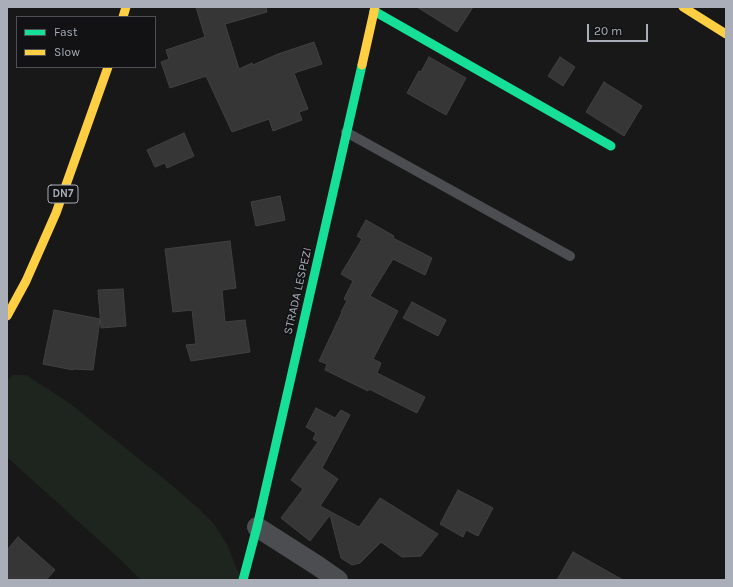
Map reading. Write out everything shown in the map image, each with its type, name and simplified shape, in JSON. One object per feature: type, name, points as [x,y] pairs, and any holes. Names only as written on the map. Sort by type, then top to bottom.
[{"type":"main road","points":[[683,7],[726,34]]},
{"type":"main road","points":[[374,9],[611,146]]},
{"type":"main road","name":"STRADA LESPEZI","points":[[242,580],[257,527],[374,9]]},
{"type":"main road","name":"DN7","points":[[7,316],[26,282],[56,213],[108,68]]},
{"type":"street","points":[[257,527],[338,580]]},
{"type":"lane","points":[[346,132],[570,256]]},
{"type":"shaded area","points":[[13,375],[26,375],[68,402],[197,507],[214,524],[228,546],[237,570],[244,580],[141,580],[7,457],[7,381]]},
{"type":"building","points":[[196,7],[266,7],[267,12],[225,24],[239,69],[252,63],[253,65],[278,54],[314,42],[322,64],[294,73],[308,109],[299,112],[302,120],[273,131],[269,119],[232,132],[206,76],[170,88],[161,62],[169,59],[166,50],[205,37]]},
{"type":"building","points":[[417,7],[473,7],[457,32]]},
{"type":"building","points":[[429,57],[466,78],[446,115],[407,93],[419,71],[421,72]]},
{"type":"building","points":[[560,57],[575,67],[563,86],[548,76]]},
{"type":"building","points":[[604,82],[642,106],[624,136],[586,112]]},
{"type":"building","points":[[184,133],[194,156],[167,168],[165,163],[155,167],[147,150]]},
{"type":"building","points":[[280,196],[285,220],[256,226],[251,202]]},
{"type":"building","points":[[366,220],[394,236],[393,238],[432,258],[425,275],[393,259],[370,296],[398,311],[373,359],[381,363],[377,373],[425,397],[417,413],[369,389],[368,391],[325,370],[327,364],[319,361],[347,301],[344,299],[353,281],[341,274],[362,239],[357,236]]},
{"type":"building","points":[[230,241],[236,288],[222,290],[225,322],[245,320],[250,352],[191,361],[186,345],[196,344],[192,310],[173,312],[165,249]]},
{"type":"building","points":[[123,289],[126,326],[101,328],[98,290]]},
{"type":"building","points":[[412,302],[446,320],[438,336],[403,318]]},
{"type":"building","points":[[54,310],[100,319],[93,370],[73,370],[43,364]]},
{"type":"building","points":[[316,408],[335,418],[341,410],[350,415],[322,468],[338,479],[320,506],[359,527],[380,498],[438,534],[421,556],[402,557],[381,542],[360,563],[352,565],[341,558],[330,515],[310,541],[281,518],[303,489],[291,480],[318,442],[313,439],[316,433],[306,427]]},
{"type":"building","points":[[458,490],[493,508],[478,536],[466,530],[463,537],[440,524]]},
{"type":"building","points":[[18,537],[55,570],[46,580],[7,580],[7,550]]},
{"type":"building","points":[[573,552],[623,580],[557,580]]},
{"type":"traffic: fast","points":[[374,11],[611,146]]},
{"type":"traffic: fast","points":[[243,580],[257,527],[362,65]]},
{"type":"traffic: slow","points":[[123,16],[126,7]]},
{"type":"traffic: slow","points":[[362,65],[375,7]]},
{"type":"traffic: slow","points":[[683,7],[726,34]]},
{"type":"traffic: slow","points":[[7,316],[26,281],[56,213],[108,68]]}]
